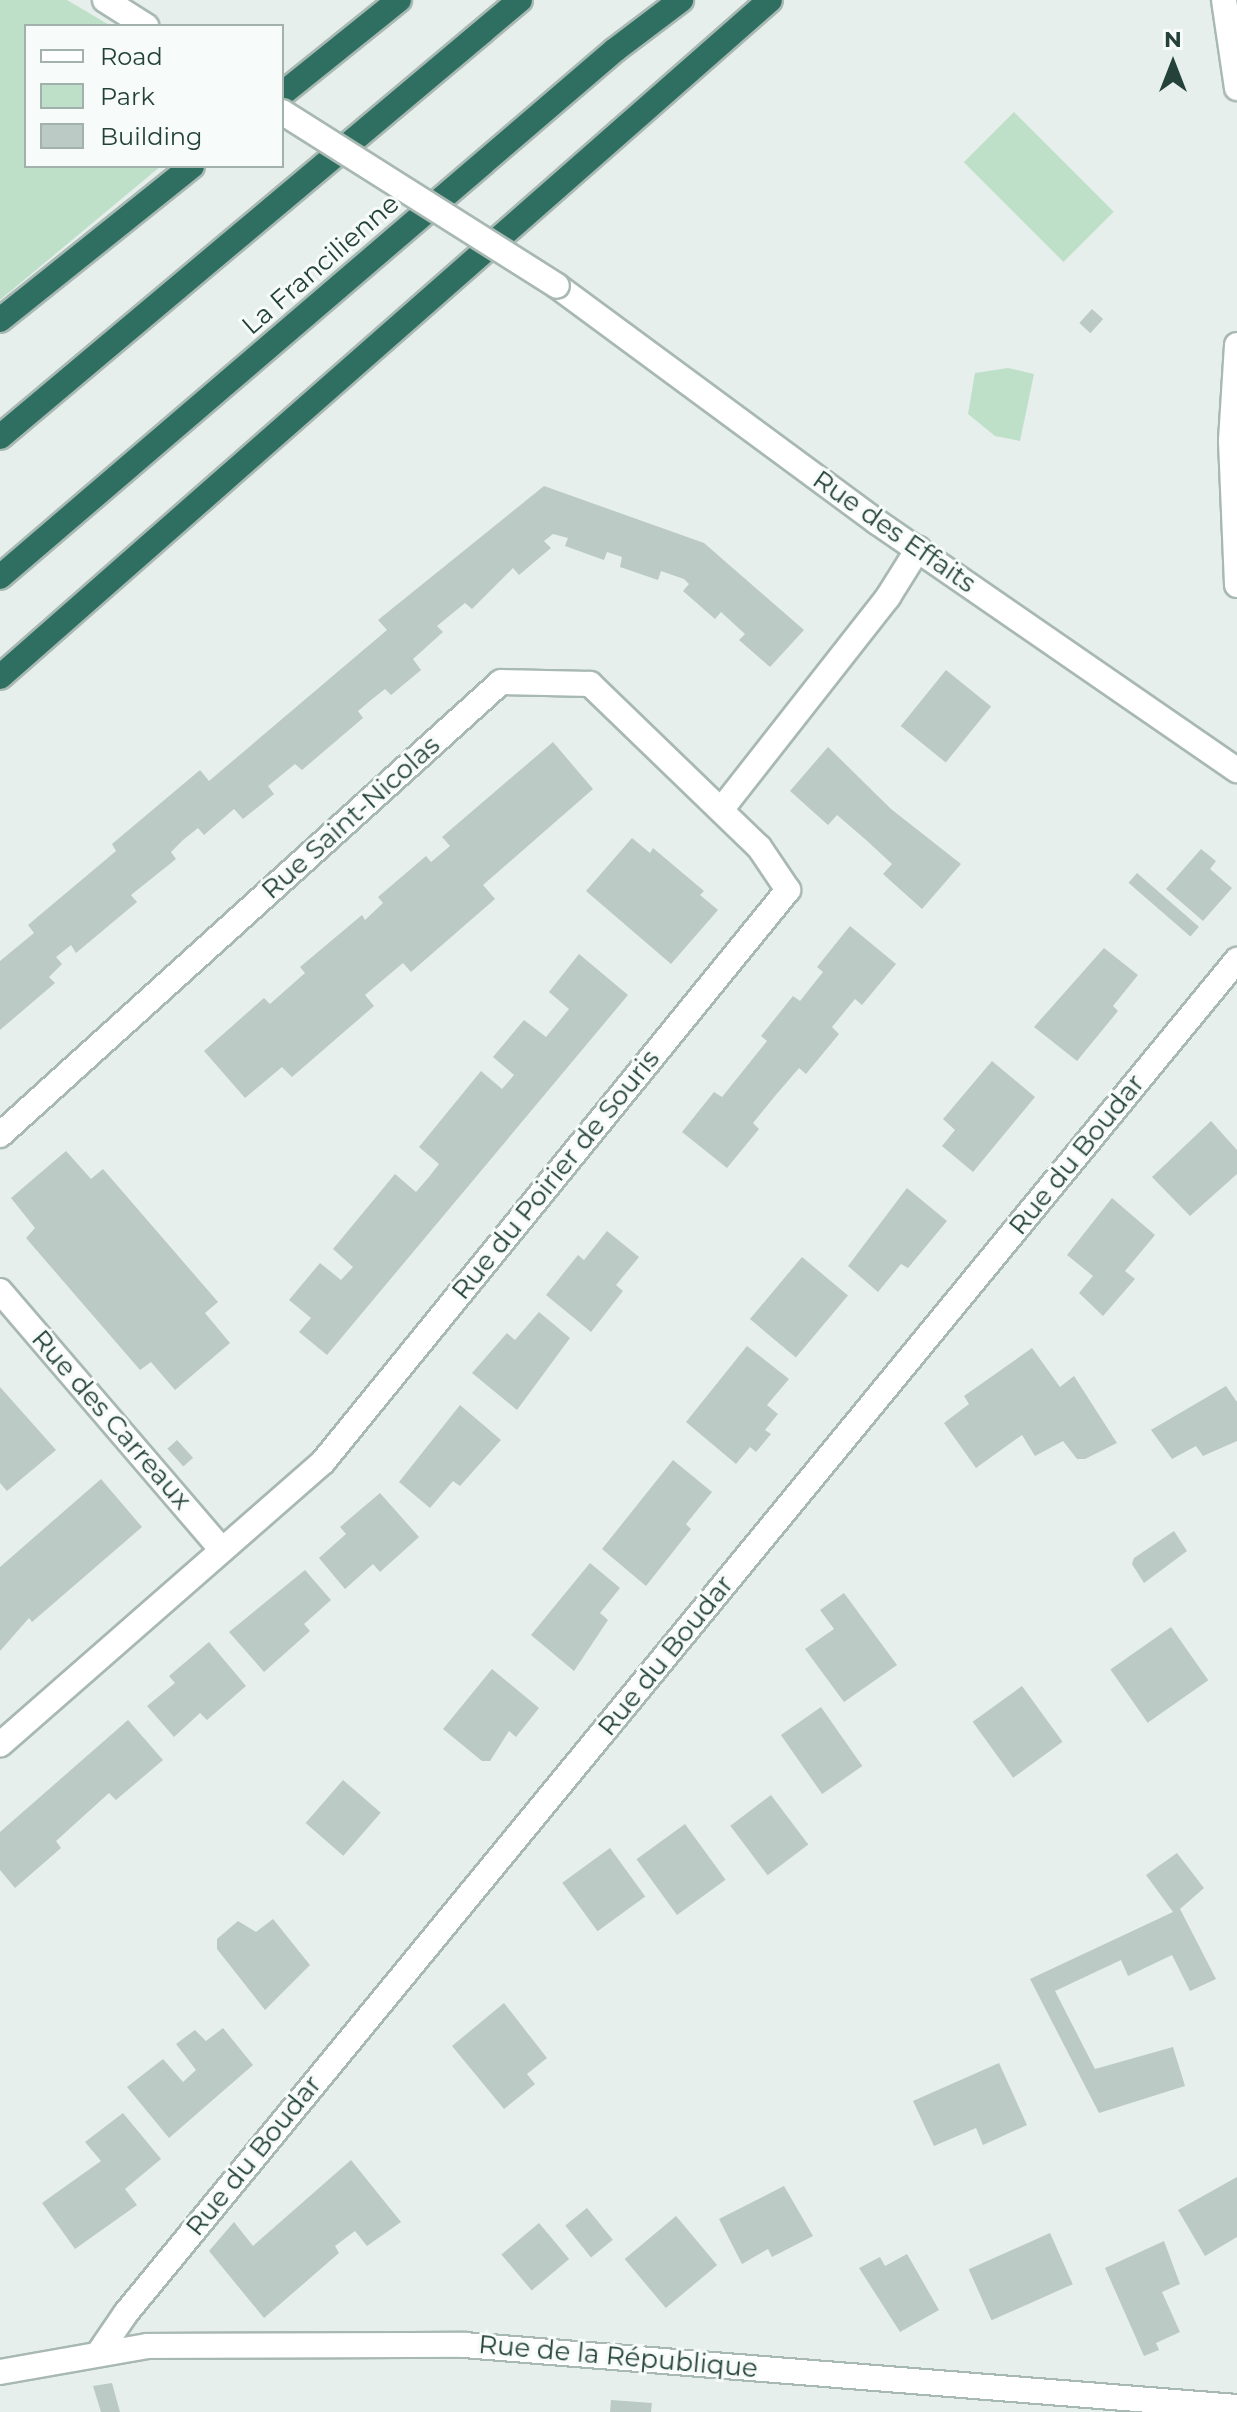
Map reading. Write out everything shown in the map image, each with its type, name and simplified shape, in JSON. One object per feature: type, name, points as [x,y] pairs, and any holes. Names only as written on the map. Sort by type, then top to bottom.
[{"type":"highway","points":[[284,92],[399,0]]},
{"type":"highway","points":[[0,437],[520,0]]},
{"type":"highway","name":"La Francilienne","points":[[0,577],[615,50],[681,0]]},
{"type":"highway","points":[[0,677],[770,0]]},
{"type":"highway","points":[[0,320],[190,168]]},
{"type":"street","points":[[105,0],[143,24]]},
{"type":"street","points":[[1224,0],[1237,88]]},
{"type":"street","name":"Rue des Effaits","points":[[284,113],[557,286],[918,549],[1237,770]]},
{"type":"street","points":[[1237,345],[1231,441],[1237,585]]},
{"type":"street","points":[[721,810],[888,597],[918,549]]},
{"type":"street","name":"Rue Saint-Nicolas","points":[[0,1135],[501,682],[590,684],[721,810]]},
{"type":"street","name":"Rue du Poirier de Souris","points":[[0,1745],[323,1462],[788,890],[759,847],[721,810]]},
{"type":"street","name":"Rue du Boudar","points":[[98,2354],[136,2301],[1237,960]]},
{"type":"street","name":"Rue des Carreaux","points":[[0,1291],[222,1550]]},
{"type":"street","name":"Rue de la République","points":[[0,2372],[162,2345],[464,2345],[1237,2407]]},
{"type":"green space","points":[[0,0],[67,0],[108,24],[24,24],[24,168],[159,168],[0,300]]},
{"type":"green space","points":[[1014,112],[1114,212],[1063,262],[964,162]]},
{"type":"green space","points":[[1008,368],[1034,374],[1020,441],[995,436],[968,414],[975,373]]},
{"type":"building","points":[[1092,309],[1103,319],[1090,333],[1079,323]]},
{"type":"building","points":[[544,486],[704,543],[804,630],[770,667],[739,640],[745,634],[721,612],[715,619],[683,591],[689,584],[684,579],[661,571],[658,580],[620,567],[622,557],[607,552],[604,560],[565,546],[568,538],[553,534],[544,541],[551,548],[519,575],[513,568],[472,609],[465,603],[437,626],[443,632],[413,659],[421,670],[391,695],[385,689],[371,700],[358,711],[363,718],[302,770],[295,764],[268,786],[274,794],[243,819],[234,809],[204,835],[198,828],[183,840],[171,852],[176,859],[131,895],[137,902],[76,953],[71,945],[56,957],[62,964],[49,977],[55,983],[0,1030],[0,961],[34,933],[28,925],[116,851],[112,844],[200,770],[209,781],[387,630],[378,620]]},
{"type":"building","points":[[946,670],[991,707],[946,762],[901,726]]},
{"type":"building","points":[[553,742],[593,789],[483,885],[495,899],[411,972],[403,963],[365,995],[374,1006],[292,1077],[282,1067],[245,1098],[204,1051],[264,998],[270,1004],[305,973],[300,967],[362,915],[365,920],[383,903],[378,897],[426,856],[431,862],[450,846],[442,837]]},
{"type":"building","points":[[828,747],[891,809],[961,864],[922,909],[883,874],[892,864],[865,839],[837,815],[828,825],[790,791]]},
{"type":"building","points":[[632,838],[650,853],[653,848],[704,891],[700,895],[718,910],[671,964],[586,891]]},
{"type":"building","points":[[1201,849],[1216,861],[1210,869],[1232,888],[1203,921],[1166,889]]},
{"type":"building","points":[[1137,873],[1199,927],[1190,937],[1128,883]]},
{"type":"building","points":[[850,926],[896,964],[862,1005],[855,999],[832,1027],[839,1034],[806,1074],[799,1068],[775,1096],[753,1123],[759,1129],[727,1168],[682,1132],[714,1092],[722,1097],[767,1041],[761,1036],[793,996],[800,1001],[823,972],[817,967]]},
{"type":"building","points":[[1104,948],[1138,975],[1113,1006],[1118,1011],[1077,1061],[1034,1027]]},
{"type":"building","points":[[579,954],[628,995],[327,1355],[299,1332],[311,1318],[289,1300],[320,1263],[341,1280],[353,1267],[333,1249],[395,1174],[416,1192],[429,1177],[439,1164],[419,1147],[481,1071],[502,1089],[514,1075],[493,1057],[524,1020],[546,1037],[569,1009],[549,992]]},
{"type":"building","points":[[992,1061],[1035,1097],[973,1172],[942,1146],[955,1130],[943,1119]]},
{"type":"building","points":[[1211,1121],[1237,1150],[1237,1174],[1190,1216],[1152,1177]]},
{"type":"building","points":[[66,1151],[91,1179],[103,1169],[218,1302],[205,1313],[230,1343],[175,1390],[151,1362],[140,1370],[26,1238],[35,1228],[11,1198]]},
{"type":"building","points":[[907,1188],[947,1221],[908,1268],[901,1264],[878,1292],[848,1266]]},
{"type":"building","points":[[1112,1198],[1155,1235],[1125,1271],[1135,1279],[1103,1316],[1079,1293],[1093,1276],[1067,1255]]},
{"type":"building","points":[[607,1231],[639,1257],[616,1285],[623,1291],[591,1332],[546,1295],[578,1255],[584,1260]]},
{"type":"building","points":[[802,1257],[848,1296],[796,1358],[750,1319]]},
{"type":"building","points":[[539,1312],[570,1338],[517,1410],[472,1373],[507,1333],[515,1340]]},
{"type":"building","points":[[747,1346],[789,1379],[767,1405],[778,1414],[765,1430],[771,1434],[756,1452],[750,1447],[736,1464],[686,1422]]},
{"type":"building","points":[[1032,1348],[1060,1387],[1074,1376],[1117,1443],[1085,1459],[1077,1459],[1063,1441],[1035,1456],[1022,1435],[976,1468],[944,1423],[969,1404],[964,1396]]},
{"type":"building","points":[[1226,1386],[1237,1402],[1237,1441],[1203,1456],[1196,1446],[1172,1459],[1151,1430]]},
{"type":"building","points":[[0,1387],[56,1450],[7,1491],[0,1483]]},
{"type":"building","points":[[460,1405],[501,1440],[460,1486],[453,1481],[430,1508],[399,1482]]},
{"type":"building","points":[[177,1440],[193,1458],[183,1467],[167,1449]]},
{"type":"building","points":[[673,1460],[712,1492],[686,1524],[691,1529],[646,1586],[602,1549]]},
{"type":"building","points":[[101,1479],[142,1527],[32,1622],[29,1618],[0,1651],[0,1567]]},
{"type":"building","points":[[380,1493],[419,1537],[380,1572],[373,1564],[345,1589],[319,1558],[346,1534],[340,1527]]},
{"type":"building","points":[[1174,1531],[1187,1551],[1144,1583],[1132,1564],[1134,1558]]},
{"type":"building","points":[[590,1563],[620,1588],[600,1613],[608,1620],[574,1671],[531,1635]]},
{"type":"building","points":[[305,1570],[331,1600],[304,1624],[310,1631],[264,1672],[229,1632]]},
{"type":"building","points":[[844,1593],[897,1665],[844,1702],[805,1649],[834,1629],[820,1610]]},
{"type":"building","points":[[1171,1627],[1208,1680],[1148,1723],[1110,1669]]},
{"type":"building","points":[[209,1642],[246,1686],[207,1720],[200,1713],[174,1737],[147,1706],[175,1683],[169,1676]]},
{"type":"building","points":[[492,1669],[539,1708],[516,1737],[509,1731],[490,1761],[482,1761],[443,1729]]},
{"type":"building","points":[[1022,1686],[1063,1742],[1013,1778],[973,1722]]},
{"type":"building","points":[[821,1707],[862,1766],[822,1794],[781,1735]]},
{"type":"building","points":[[128,1720],[163,1760],[116,1800],[109,1793],[56,1841],[61,1848],[15,1888],[0,1870],[0,1832]]},
{"type":"building","points":[[343,1780],[381,1813],[343,1856],[306,1823]]},
{"type":"building","points":[[771,1795],[808,1845],[768,1875],[730,1826]]},
{"type":"building","points":[[685,1824],[726,1880],[677,1915],[636,1859]]},
{"type":"building","points":[[610,1848],[645,1897],[598,1931],[562,1883]]},
{"type":"building","points":[[1177,1853],[1204,1888],[1180,1909],[1216,1979],[1190,1991],[1172,1955],[1128,1976],[1121,1960],[1055,1991],[1095,2069],[1173,2047],[1185,2086],[1099,2113],[1030,1979],[1173,1912],[1146,1875]]},
{"type":"building","points":[[273,1919],[310,1965],[265,2010],[217,1949],[217,1939],[238,1921],[256,1932]]},
{"type":"building","points":[[504,2003],[547,2058],[527,2074],[535,2084],[504,2109],[452,2046]]},
{"type":"building","points":[[223,2028],[253,2065],[169,2138],[127,2087],[163,2059],[183,2082],[196,2070],[176,2044],[195,2030],[206,2041]]},
{"type":"building","points":[[999,2063],[1027,2125],[983,2145],[976,2128],[934,2146],[913,2101]]},
{"type":"building","points":[[123,2113],[161,2159],[125,2189],[137,2205],[75,2249],[42,2203],[101,2161],[85,2142]]},
{"type":"building","points":[[351,2160],[401,2222],[367,2246],[355,2231],[335,2246],[339,2253],[264,2318],[209,2251],[234,2222],[253,2246]]},
{"type":"building","points":[[1237,2177],[1237,2237],[1205,2256],[1178,2210]]},
{"type":"building","points":[[784,2186],[813,2236],[772,2257],[768,2249],[742,2264],[719,2219]]},
{"type":"building","points":[[587,2208],[613,2240],[591,2257],[565,2226]]},
{"type":"building","points":[[676,2216],[717,2265],[666,2308],[625,2259]]},
{"type":"building","points":[[539,2223],[569,2259],[532,2291],[501,2254]]},
{"type":"building","points":[[1050,2233],[1073,2284],[991,2320],[969,2269]]},
{"type":"building","points":[[1164,2241],[1180,2284],[1162,2292],[1180,2332],[1156,2343],[1159,2350],[1144,2356],[1105,2268]]},
{"type":"building","points":[[907,2254],[939,2310],[900,2332],[859,2268],[880,2257],[885,2266]]},
{"type":"building","points":[[112,2383],[120,2412],[101,2412],[93,2386]]},
{"type":"building","points":[[611,2400],[652,2403],[651,2412],[610,2412]]}]
